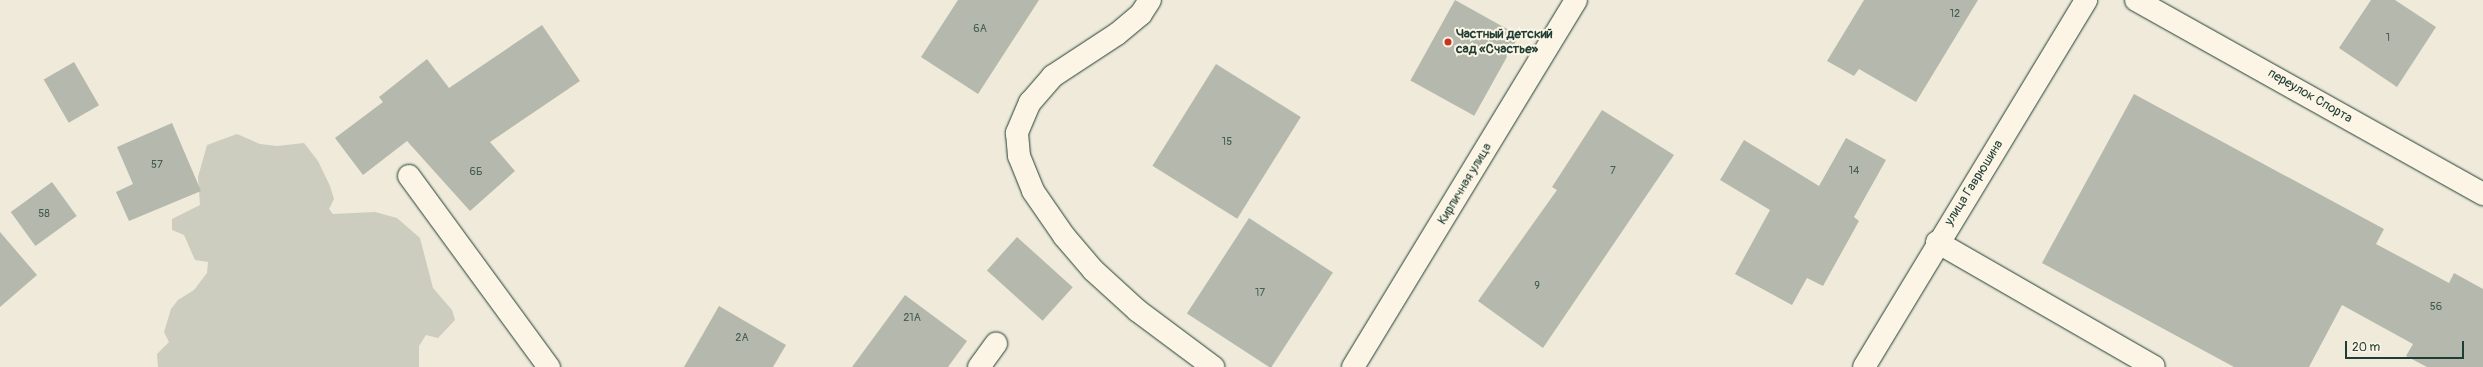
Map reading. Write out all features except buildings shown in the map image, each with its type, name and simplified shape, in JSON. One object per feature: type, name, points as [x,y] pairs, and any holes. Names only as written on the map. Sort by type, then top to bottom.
[{"type":"street","points":[[1150,0],[1141,14],[1117,34],[1053,76],[1030,102],[1017,133],[1019,156],[1033,191],[1064,236],[1093,270],[1138,311],[1213,367]]},
{"type":"street","name":"Кирпичная улица","points":[[1353,367],[1576,0]]},
{"type":"street","name":"улица Гаврюшина","points":[[1864,367],[1937,242],[2086,0]]},
{"type":"street","name":"переулок Спорта","points":[[2136,0],[2483,194]]},
{"type":"street","points":[[409,176],[549,367]]},
{"type":"street","points":[[1937,242],[2154,367]]},
{"type":"street","points":[[979,367],[996,344]]},
{"type":"shaded area","points":[[237,134],[260,144],[277,146],[304,143],[318,161],[330,186],[334,199],[329,209],[333,214],[375,212],[397,218],[420,238],[433,288],[452,310],[455,320],[438,338],[426,335],[419,346],[419,367],[158,367],[157,354],[169,342],[164,332],[171,309],[178,300],[194,290],[207,273],[208,262],[195,260],[184,235],[172,230],[172,219],[200,205],[198,177],[207,145]]},
{"type":"place","name":"Частный детский сад «Счастье»","points":[[1448,42]]}]
